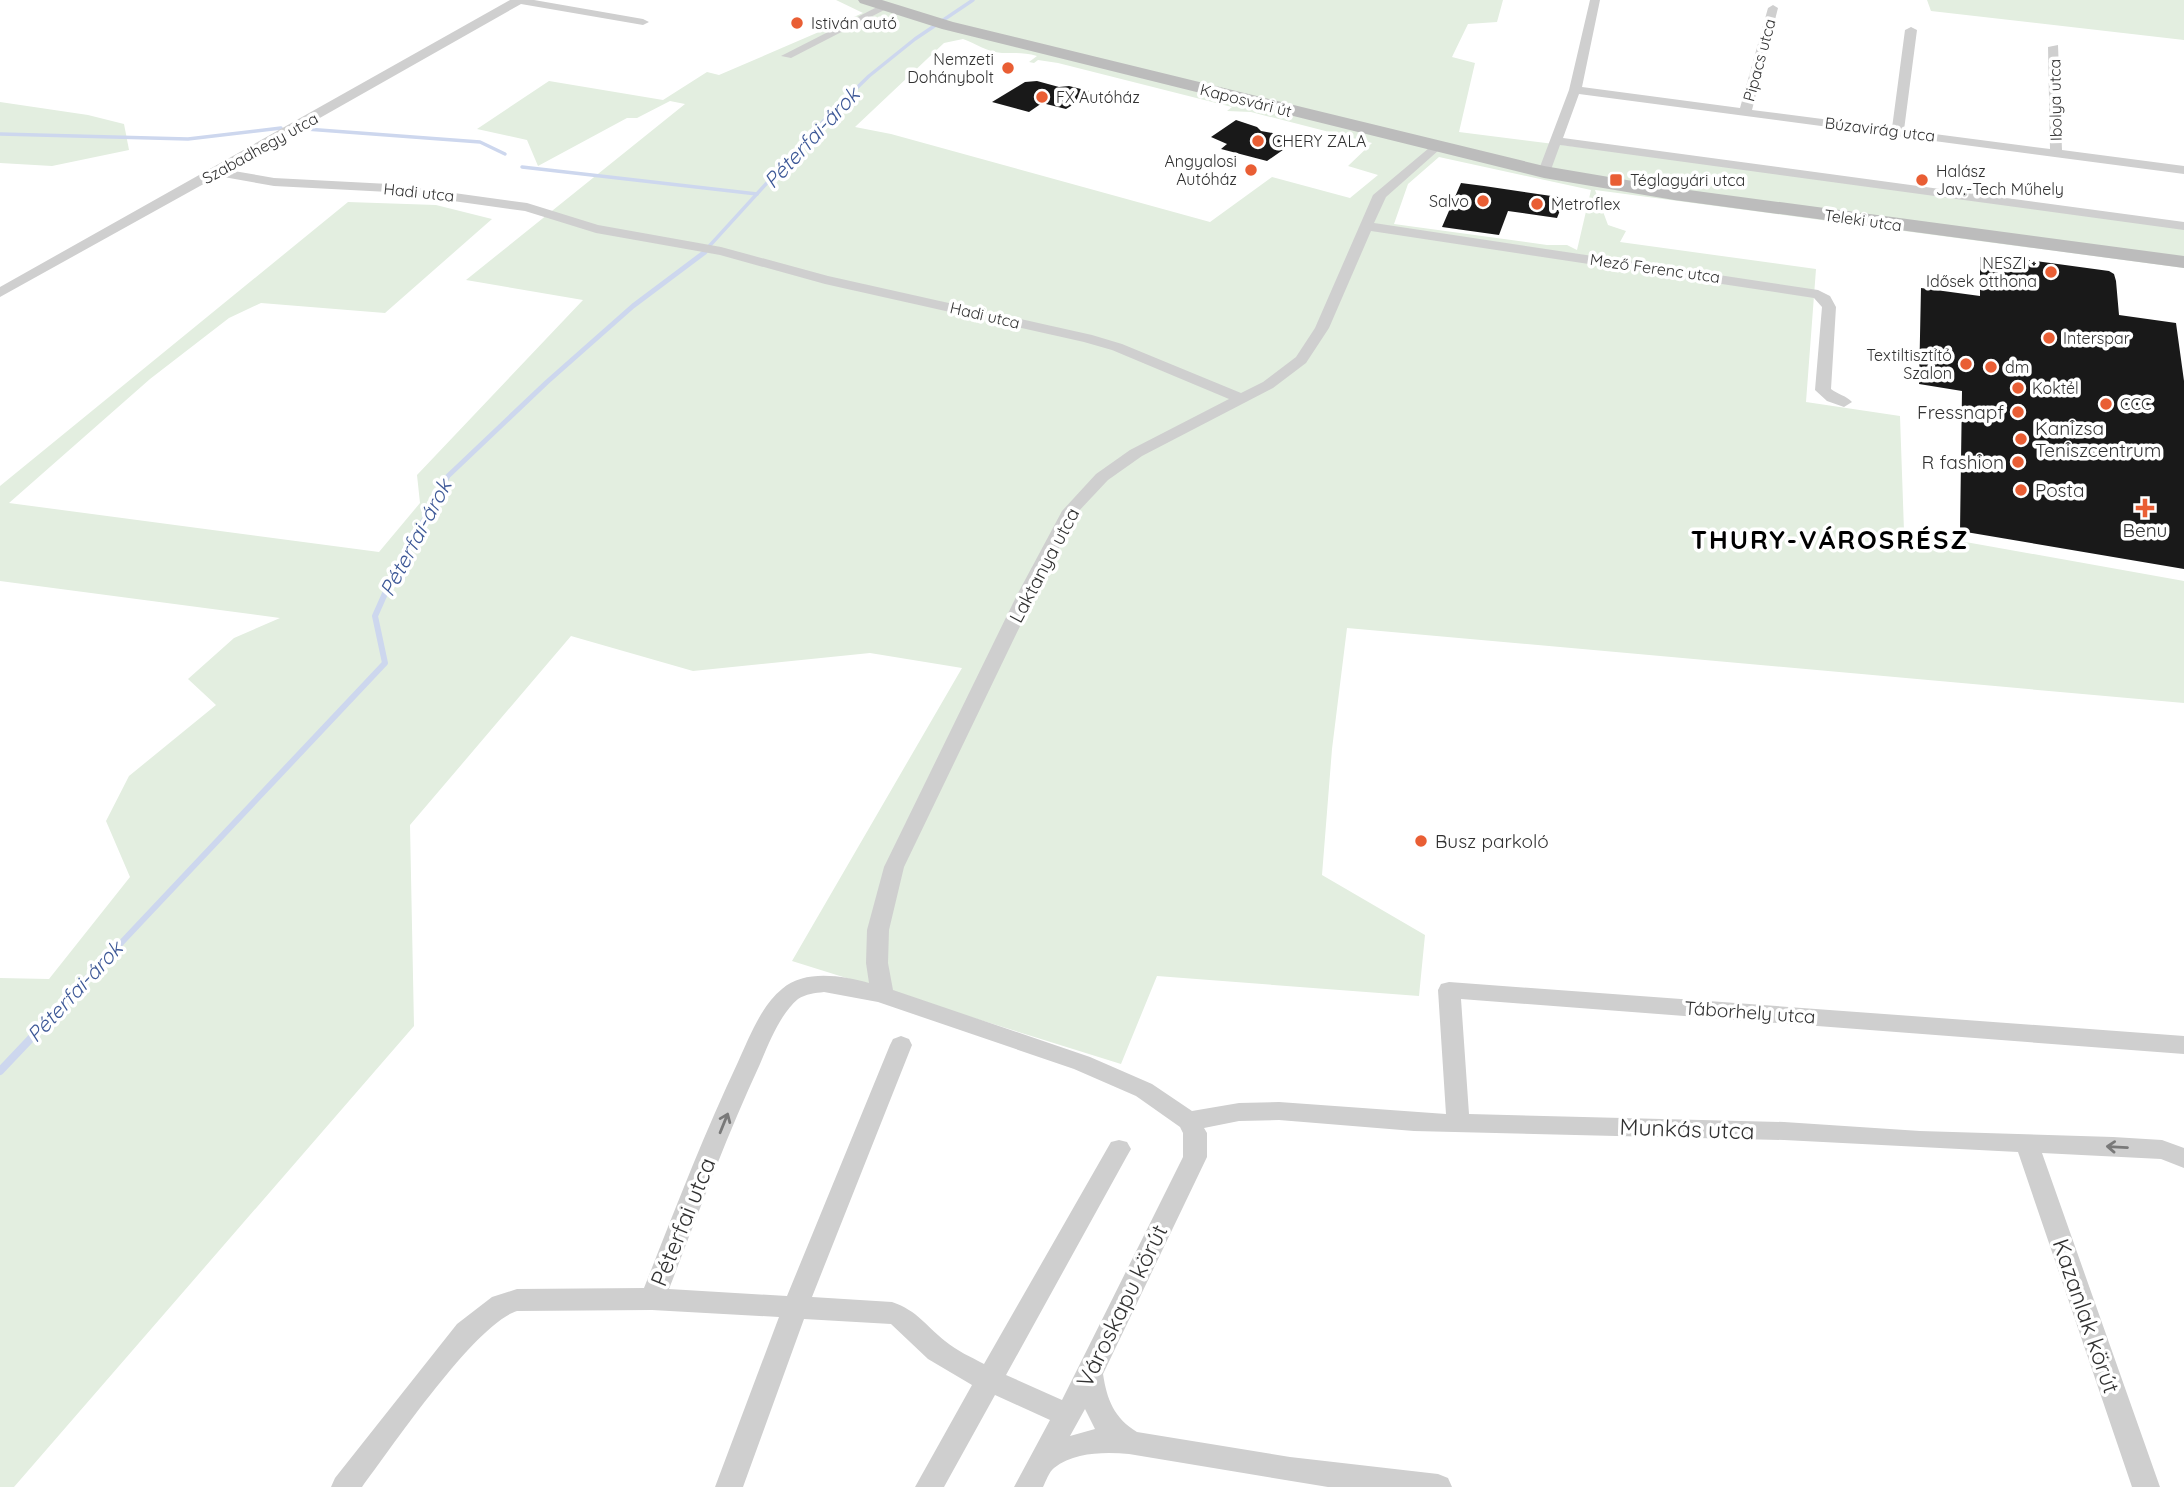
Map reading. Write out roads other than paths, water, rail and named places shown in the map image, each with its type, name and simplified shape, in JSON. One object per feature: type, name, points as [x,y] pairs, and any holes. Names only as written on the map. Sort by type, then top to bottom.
[{"type":"main road","name":"Kaposvári út","points":[[866,0],[943,24],[1544,173]]},
{"type":"main road","name":"Teleki utca","points":[[1544,173],[1687,196],[2184,262]]},
{"type":"street","points":[[519,0],[643,22]]},
{"type":"street","name":"Szabadhegy utca","points":[[0,293],[519,0]]},
{"type":"street","points":[[1544,173],[1575,90],[1595,0]]},
{"type":"street","points":[[787,55],[886,8]]},
{"type":"street","name":"Pipacs utca","points":[[1745,112],[1773,8]]},
{"type":"street","points":[[1898,132],[1911,30]]},
{"type":"street","name":"Ibolya utca","points":[[2054,47],[2056,153]]},
{"type":"street","name":"Búzavirág utca","points":[[1575,90],[2184,170]]},
{"type":"street","name":"Teleki utca","points":[[1557,141],[2184,226]]},
{"type":"street","name":"Laktanya utca","points":[[883,995],[878,979],[877,950],[882,900],[894,867],[1064,520],[1093,485],[1118,465],[1280,378],[1308,353],[1322,328],[1380,195],[1435,147]]},
{"type":"street","name":"Hadi utca","points":[[218,172],[274,182],[388,188],[498,202],[545,212],[606,232],[699,246],[825,280],[1099,341],[1243,399]]},
{"type":"street","name":"Mező Ferenc utca","points":[[1366,226],[1818,294],[1825,299],[1829,307],[1824,390],[1832,398],[1844,402]]},
{"type":"street","name":"Péterfai utca","points":[[345,1487],[466,1332],[491,1310],[517,1300],[652,1299],[755,1047],[780,1001],[798,989],[834,985],[883,995],[1122,1079],[1163,1100],[1189,1121]]},
{"type":"street","name":"Táborhely utca","points":[[1458,1123],[1449,990],[2184,1045]]},
{"type":"street","points":[[729,1487],[795,1308],[901,1045]]},
{"type":"street","name":"Munkás utca","points":[[1189,1121],[1259,1111],[1414,1122],[1784,1132],[2162,1150],[2184,1158]]},
{"type":"street","name":"Városkapu körút","points":[[1028,1487],[1090,1374],[1195,1157],[1195,1133],[1189,1121]]},
{"type":"street","name":"Kazanlak körút","points":[[2027,1145],[2146,1487]]},
{"type":"street","points":[[929,1487],[1119,1149]]},
{"type":"street","points":[[652,1299],[892,1313],[903,1316],[943,1355],[989,1380],[1067,1415]]},
{"type":"street","points":[[1090,1374],[1093,1398],[1099,1414],[1115,1434],[1132,1443]]},
{"type":"street","points":[[1041,1461],[1086,1441],[1109,1439],[1290,1470],[1438,1487]]},
{"type":"waterway","name":"Péterfai-árok","points":[[757,194],[829,115],[869,76],[915,39],[973,0]]},
{"type":"waterway","points":[[0,134],[188,139],[281,128]]},
{"type":"waterway","points":[[306,129],[480,142],[505,154]]},
{"type":"waterway","points":[[522,167],[757,194]]},
{"type":"waterway","name":"Péterfai-árok","points":[[703,253],[757,194]]},
{"type":"waterway","name":"Péterfai-árok","points":[[395,572],[448,476],[547,382],[633,306],[705,252]]},
{"type":"waterway","name":"Péterfai-árok","points":[[89,977],[385,663],[375,616],[395,572]]},
{"type":"waterway","name":"Péterfai-árok","points":[[0,1071],[91,975]]},
{"type":"place","name":"Istiván autó","points":[[797,23]]},
{"type":"place","name":"Nemzeti Dohánybolt","points":[[1008,68]]},
{"type":"place","name":"FX Autóház","points":[[1042,97]]},
{"type":"place","name":"CHERY ZALA","points":[[1258,141]]},
{"type":"place","name":"Angyalosi Autóház","points":[[1251,170]]},
{"type":"place","name":"Téglagyári utca","points":[[1616,180]]},
{"type":"place","name":"Halász Jav.-Tech Műhely","points":[[1922,180]]},
{"type":"place","name":"Salvo","points":[[1483,201]]},
{"type":"place","name":"Metroflex","points":[[1537,204]]},
{"type":"place","name":"NESZI - Idősek otthona","points":[[2051,272]]},
{"type":"place","name":"Interspar","points":[[2049,338]]},
{"type":"place","name":"Textiltisztító Szalon","points":[[1966,364]]},
{"type":"place","name":"dm","points":[[1991,367]]},
{"type":"place","name":"Koktél","points":[[2018,388]]},
{"type":"place","name":"CCC","points":[[2106,404]]},
{"type":"place","name":"Fressnapf","points":[[2018,412]]},
{"type":"place","name":"Kanizsa Teniszcentrum","points":[[2021,439]]},
{"type":"place","name":"R fashion","points":[[2018,462]]},
{"type":"place","name":"Posta","points":[[2021,490]]},
{"type":"place","name":"Benu","points":[[2145,508]]},
{"type":"place","name":"Busz parkoló","points":[[1421,841]]},
{"type":"district","name":"THURY-VÁROSRÉSZ","points":[[1830,540]]}]
